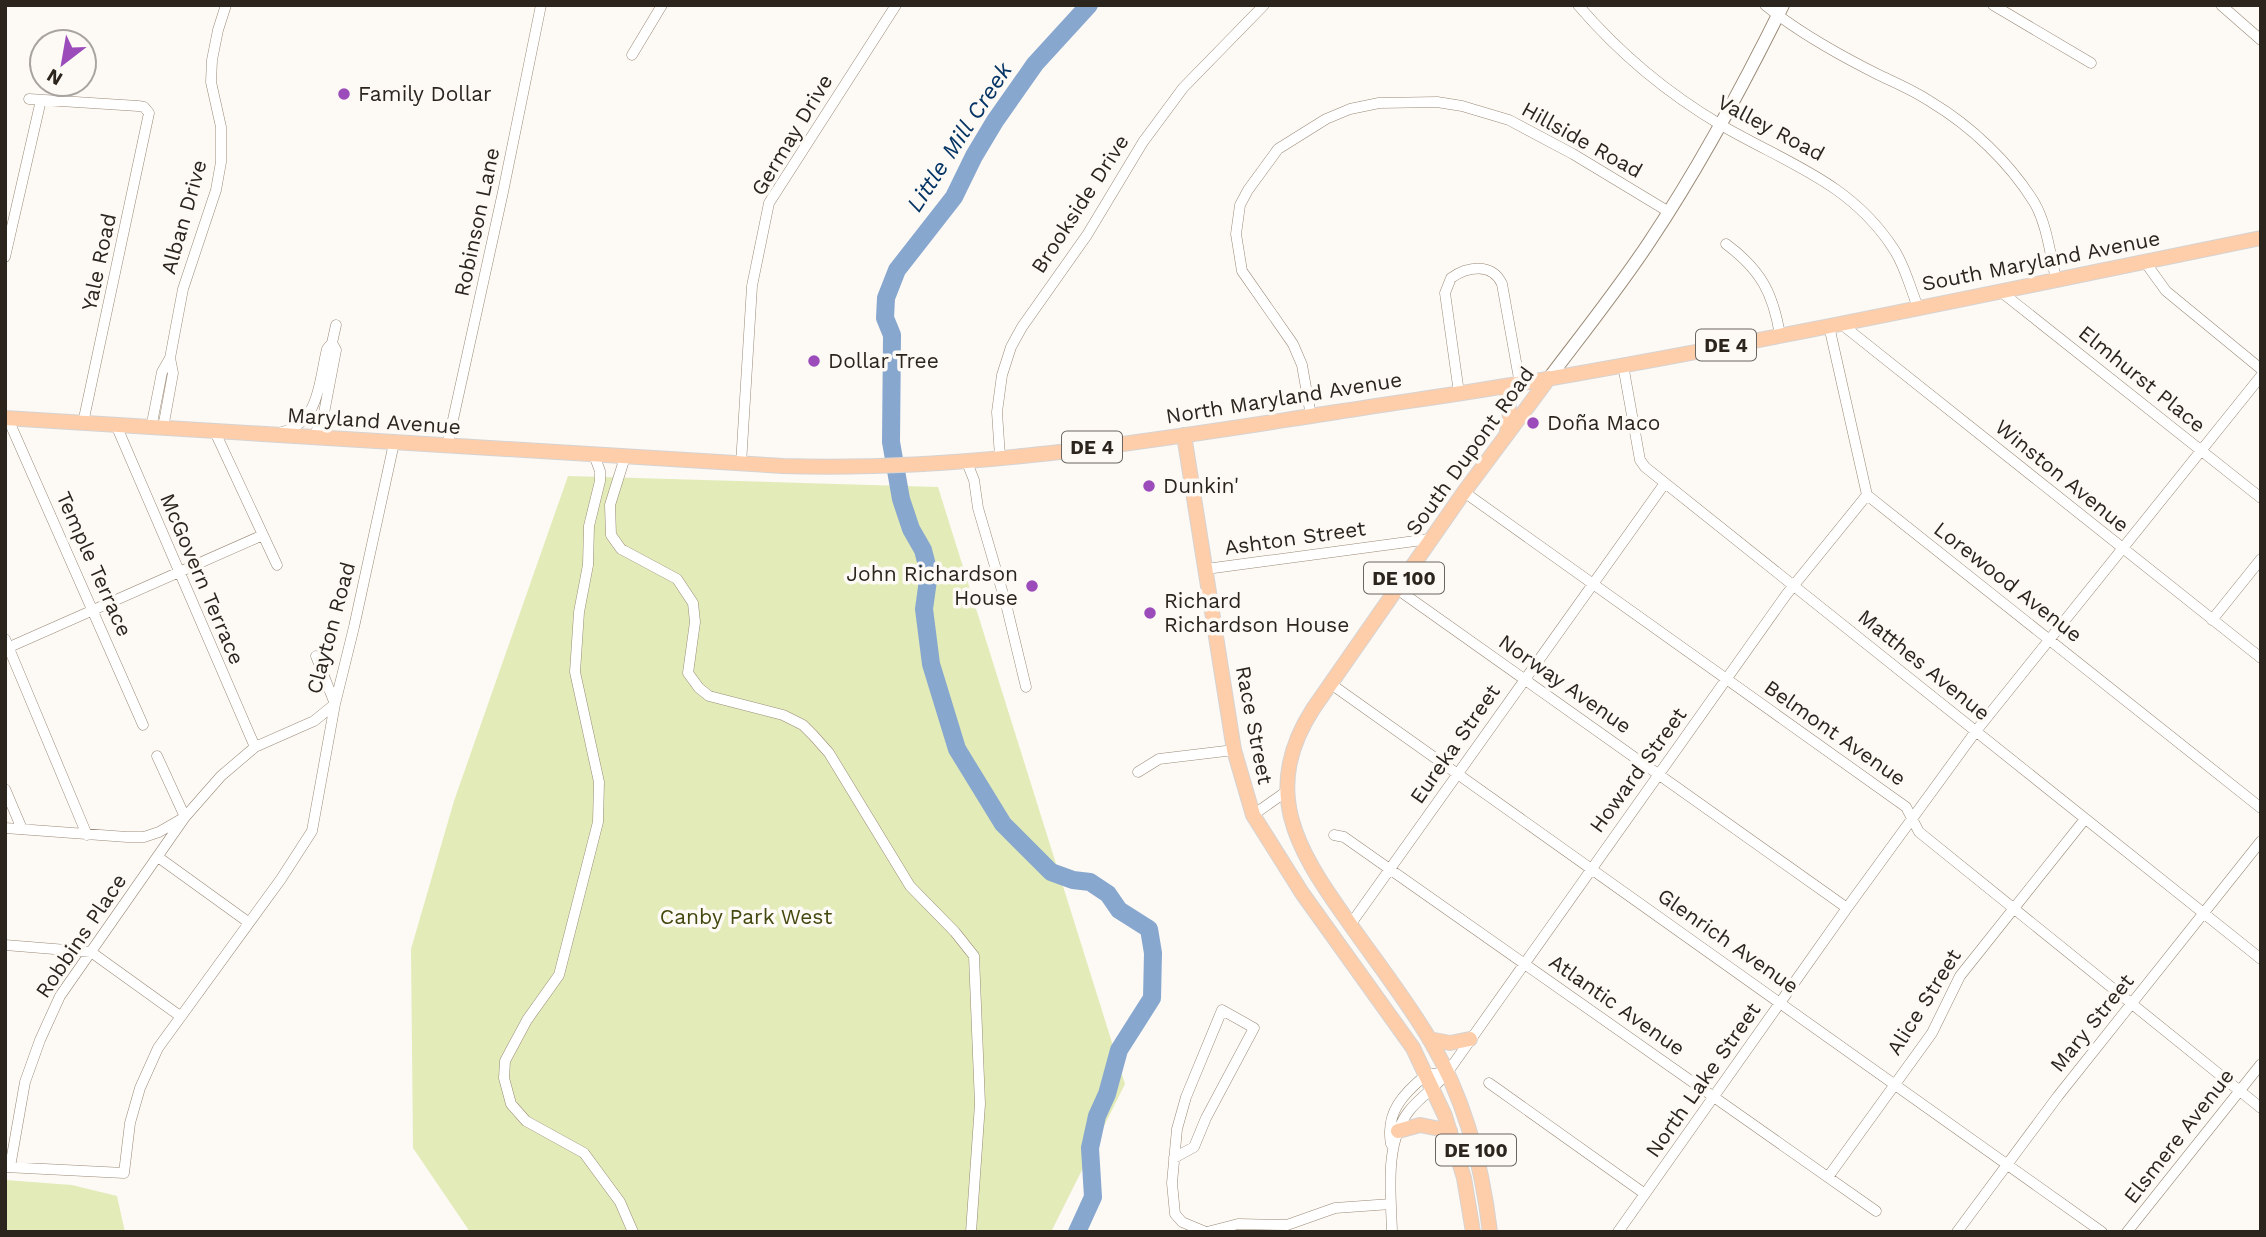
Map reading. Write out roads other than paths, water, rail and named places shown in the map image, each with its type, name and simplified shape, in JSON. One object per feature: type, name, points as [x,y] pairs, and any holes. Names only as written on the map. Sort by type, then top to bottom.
[{"type":"main road","name":"South Maryland Avenue","points":[[1835,325],[2261,238]]},
{"type":"main road","name":"North Maryland Avenue","points":[[741,464],[816,467],[914,464],[1000,457],[1184,435],[1513,385],[1835,325]]},
{"type":"main road","name":"South Dupont Road","points":[[1490,1232],[1485,1188],[1473,1138],[1447,1073],[1429,1039],[1309,865],[1297,840],[1287,791],[1291,754],[1312,709],[1430,539],[1549,378]]},
{"type":"main road","points":[[1506,437],[1513,385]]},
{"type":"main road","name":"Maryland Avenue","points":[[7,419],[741,464]]},
{"type":"main road","name":"Race Street","points":[[1184,435],[1234,750],[1253,815]]},
{"type":"main road","name":"DE 100","points":[[1253,815],[1302,893],[1413,1048],[1427,1074],[1450,1131],[1464,1178],[1473,1232]]},
{"type":"main road","points":[[1342,946],[1358,950],[1377,976],[1395,990]]},
{"type":"main road","points":[[1429,1039],[1450,1043],[1470,1039]]},
{"type":"main road","points":[[1398,1131],[1420,1125],[1450,1131]]},
{"type":"street","name":"Alban Drive","points":[[157,428],[173,373],[170,358],[183,289],[216,190],[221,162],[220,127],[211,82],[212,60],[226,5]]},
{"type":"street","name":"Robinson Lane","points":[[447,447],[541,5]]},
{"type":"street","points":[[632,55],[662,5]]},
{"type":"street","name":"Germay Drive","points":[[741,464],[752,286],[769,203],[896,5]]},
{"type":"street","name":"Brookside Drive","points":[[1000,457],[997,412],[1002,375],[1011,347],[1087,235],[1143,142],[1175,98],[1264,5]]},
{"type":"street","name":"Valley Road","points":[[1578,5],[1635,63],[1678,97],[1721,125],[1823,178],[1868,214],[1895,250],[1918,307]]},
{"type":"street","points":[[1765,5],[1781,11],[1861,65],[1930,101],[1958,120],[1990,148],[2035,203],[2042,220],[2056,279]]},
{"type":"street","points":[[1993,5],[2091,63]]},
{"type":"street","points":[[2221,5],[2261,40]]},
{"type":"street","name":"South Dupont Road","points":[[1549,378],[1669,212],[1721,125],[1781,11]]},
{"type":"street","points":[[5,257],[41,100],[29,99]]},
{"type":"street","name":"Yale Road","points":[[41,100],[138,106],[147,110],[150,117],[83,423]]},
{"type":"street","name":"Hillside Road","points":[[1311,416],[1301,365],[1293,344],[1242,271],[1236,234],[1240,205],[1278,149],[1326,120],[1350,109],[1379,103],[1437,102],[1462,106],[1509,120],[1573,154],[1669,212]]},
{"type":"street","points":[[1726,244],[1752,266],[1767,286],[1774,303],[1780,335]]},
{"type":"street","points":[[2144,262],[2166,291],[2261,369]]},
{"type":"street","points":[[1459,393],[1445,293],[1451,278],[1470,269],[1478,268],[1494,273],[1502,284],[1513,385]]},
{"type":"street","name":"Elmhurst Place","points":[[2000,290],[2261,499]]},
{"type":"street","points":[[264,435],[299,426],[311,413],[336,325]]},
{"type":"street","points":[[1835,325],[1867,495]]},
{"type":"street","name":"Winston Avenue","points":[[1835,325],[2261,658]]},
{"type":"street","points":[[314,437],[324,413],[336,350],[332,343]]},
{"type":"street","name":"Matthes Avenue","points":[[1623,365],[1640,460],[1665,483],[2261,959]]},
{"type":"street","name":"North Lake Street","points":[[1618,1232],[1976,731],[2261,376]]},
{"type":"street","name":"Temple Terrace","points":[[7,419],[143,725]]},
{"type":"street","name":"McGovern Terrace","points":[[116,425],[255,747]]},
{"type":"street","points":[[215,432],[277,565]]},
{"type":"street","name":"Clayton Road","points":[[5,828],[144,837],[159,832],[185,817],[222,776],[255,747],[314,721],[335,704],[394,443]]},
{"type":"street","points":[[594,455],[600,471],[600,481],[589,526],[588,565],[579,612],[575,672],[599,782],[598,822],[559,975],[527,1020],[505,1061],[504,1078],[511,1104],[526,1122],[583,1153],[620,1202],[633,1232]]},
{"type":"street","points":[[625,457],[610,505],[611,535],[621,549],[677,579],[694,603],[695,622],[688,673],[691,679],[709,696],[783,715],[803,725],[829,753],[910,886],[955,932],[974,956],[980,1104],[971,1232]]},
{"type":"street","points":[[966,460],[974,480],[978,508],[1006,604],[1026,687]]},
{"type":"street","name":"Eureka Street","points":[[1350,925],[1665,483]]},
{"type":"street","name":"Belmont Avenue","points":[[1464,492],[1906,807],[1919,832],[2261,1108]]},
{"type":"street","name":"Howard Street","points":[[1393,1148],[1398,1131],[1410,1110],[1434,1089],[1447,1073],[1794,585],[1867,495]]},
{"type":"street","name":"Lorewood Avenue","points":[[1867,495],[2261,808]]},
{"type":"street","points":[[87,835],[7,645],[94,610],[263,535]]},
{"type":"street","name":"Ashton Street","points":[[1206,569],[1430,539]]},
{"type":"street","points":[[2212,620],[2261,559]]},
{"type":"street","name":"Norway Avenue","points":[[1397,589],[1847,908]]},
{"type":"street","points":[[8,1167],[124,1173],[130,1123],[140,1088],[158,1048],[312,831],[335,704],[316,656]]},
{"type":"street","name":"Glenrich Avenue","points":[[1331,684],[2102,1232]]},
{"type":"street","points":[[1138,772],[1160,759],[1234,750]]},
{"type":"street","points":[[157,756],[185,817]]},
{"type":"street","points":[[5,789],[22,829]]},
{"type":"street","points":[[1253,815],[1287,791]]},
{"type":"street","name":"Robbins Place","points":[[8,1167],[25,1082],[60,996],[185,817]]},
{"type":"street","name":"Alice Street","points":[[1828,1177],[1931,1033],[1959,976],[2085,819]]},
{"type":"street","name":"Atlantic Avenue","points":[[1334,835],[1344,837],[1876,1211]]},
{"type":"street","name":"Mary Street","points":[[1957,1232],[2058,1096],[2261,841]]},
{"type":"street","points":[[158,857],[248,922]]},
{"type":"street","points":[[5,945],[91,952],[180,1016]]},
{"type":"street","points":[[1174,1158],[1194,1147],[1206,1118],[1254,1028],[1222,1010],[1186,1097],[1177,1129],[1174,1158],[1172,1183],[1175,1214],[1182,1222],[1206,1232],[1238,1224],[1287,1225],[1335,1208],[1391,1203]]},
{"type":"street","name":"Elsmere Avenue","points":[[2127,1232],[2261,1064]]},
{"type":"street","points":[[1392,1232],[1393,1148],[1390,1129],[1396,1105],[1409,1089],[1427,1074],[1447,1073]]},
{"type":"street","points":[[1489,1083],[1645,1194]]},
{"type":"waterway","name":"Little Mill Creek","points":[[1077,1232],[1093,1197],[1090,1148],[1097,1116],[1107,1094],[1119,1050],[1152,998],[1153,953],[1149,929],[1119,910],[1108,894],[1090,882],[1073,880],[1051,872],[1003,824],[957,749],[931,664],[924,609],[929,573],[923,550],[911,529],[901,499],[891,442],[892,335],[885,318],[886,298],[897,270],[954,197],[995,121],[1035,64],[1089,5]]},
{"type":"place","name":"Family Dollar","points":[[344,94]]},
{"type":"place","name":"Dollar Tree","points":[[814,361]]},
{"type":"place","name":"Doña Maco","points":[[1533,423]]},
{"type":"place","name":"Dunkin'","points":[[1149,486]]},
{"type":"place","name":"John Richardson House","points":[[1032,586]]},
{"type":"place","name":"Richard Richardson House","points":[[1150,613]]},
{"type":"park label","name":"Canby Park West","points":[[746,917]]}]
